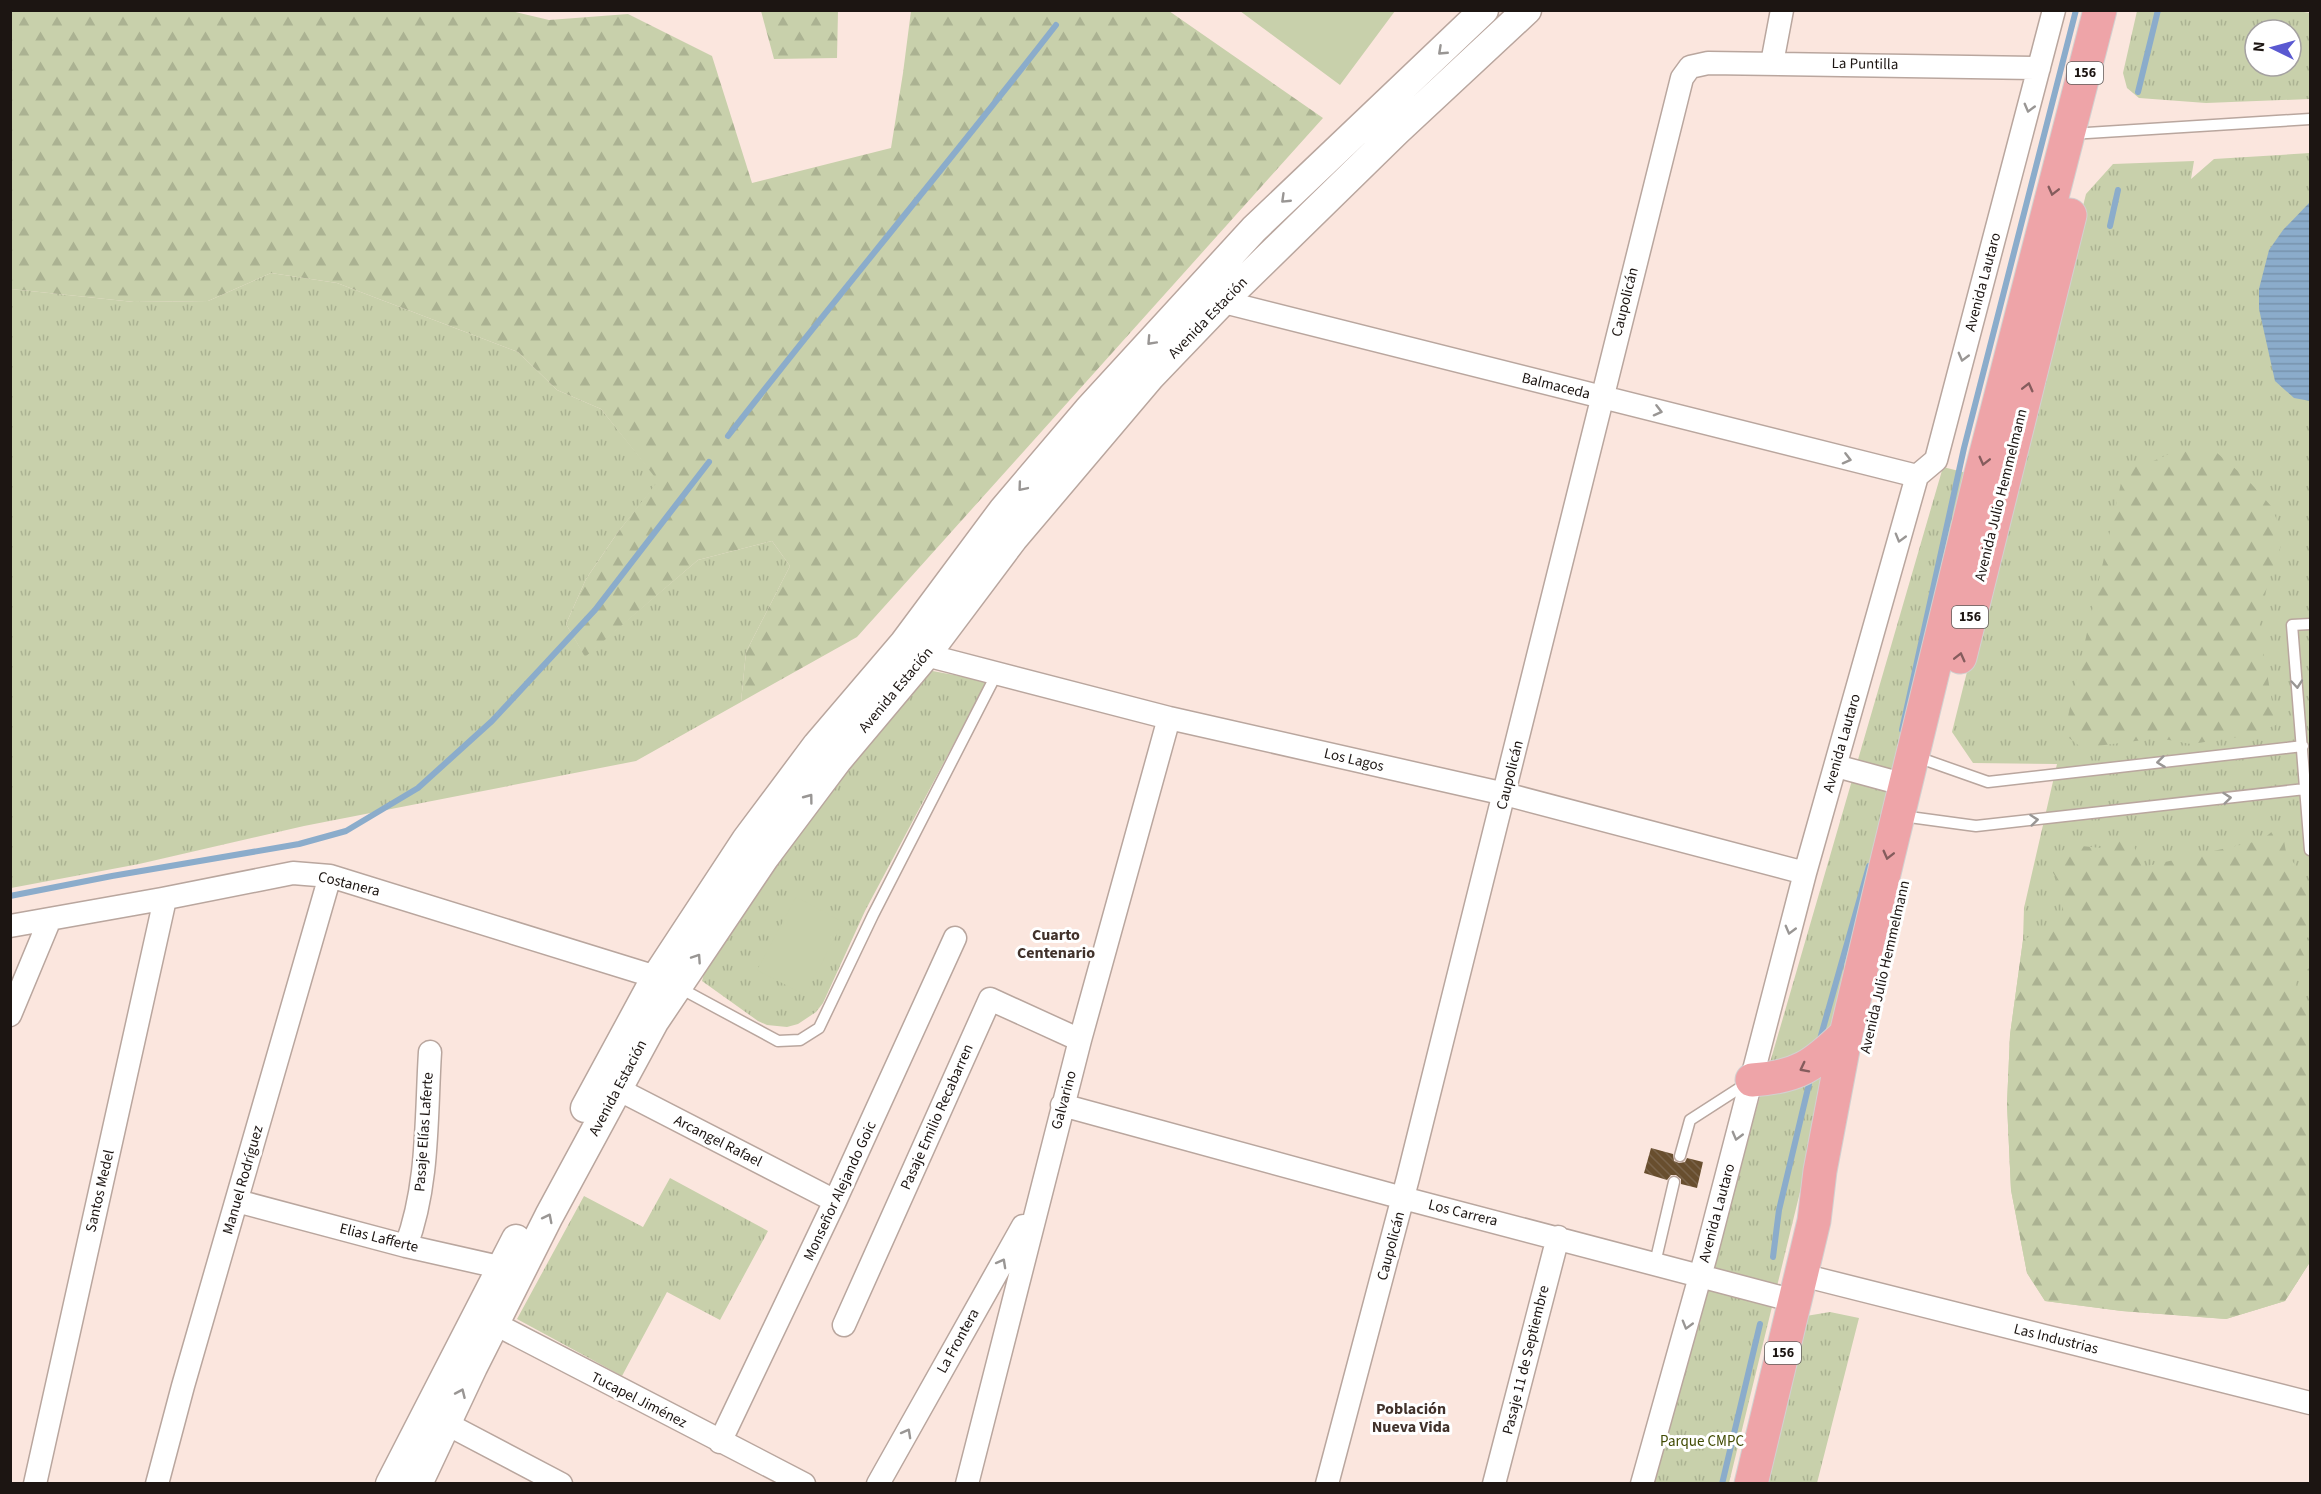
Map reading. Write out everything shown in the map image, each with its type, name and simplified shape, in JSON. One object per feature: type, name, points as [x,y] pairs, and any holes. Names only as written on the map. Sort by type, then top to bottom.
[{"type":"highway","name":"Avenida Julio Hemmelmann","points":[[2079,133],[2100,10]]},
{"type":"highway","name":"Avenida Julio Hemmelmann","points":[[1814,1221],[1835,1173],[1981,472],[2079,133],[2121,10]]},
{"type":"highway","name":"Avenida Julio Hemmelmann","points":[[1751,1484],[1814,1221],[1820,1171],[1846,1034],[1914,787]]},
{"type":"highway","points":[[1752,1080],[1776,1078],[1803,1070],[1822,1058],[1846,1034]]},
{"type":"street","name":"Avenida Estación","points":[[390,1484],[486,1320],[512,1270],[549,1216],[609,1084],[654,1022],[667,982],[837,761],[915,649],[1013,539],[1151,376],[1208,298],[1254,229],[1484,10]]},
{"type":"street","name":"Avenida Estación","points":[[1208,298],[1336,190],[1527,10]]},
{"type":"street","points":[[1772,63],[1782,10]]},
{"type":"street","name":"Avenida Lautaro","points":[[1642,1484],[1701,1275],[1805,873],[1917,476],[1935,460],[2054,10]]},
{"type":"street","name":"La Puntilla","points":[[1690,67],[1708,63],[1772,63],[2039,68]]},
{"type":"street","name":"Caupolicán","points":[[1327,1484],[1403,1198],[1505,794],[1676,94],[1682,78],[1690,67]]},
{"type":"street","points":[[1314,171],[1336,190]]},
{"type":"street","name":"Balmaceda","points":[[1208,298],[1917,476]]},
{"type":"street","name":"Los Lagos","points":[[915,649],[1169,718],[1505,794],[1805,873]]},
{"type":"street","name":"Galvarino","points":[[967,1484],[1062,1105],[1169,718]]},
{"type":"street","points":[[1836,766],[1914,787]]},
{"type":"street","name":"Costanera","points":[[10,926],[165,899],[293,873],[330,876],[667,982]]},
{"type":"street","name":"Manuel Rodríguez","points":[[157,1484],[183,1386],[330,876]]},
{"type":"street","name":"Santos Medel","points":[[35,1484],[165,899]]},
{"type":"street","points":[[10,1015],[50,919]]},
{"type":"street","name":"Monseñor Alejando Goic","points":[[720,1442],[836,1201],[955,938]]},
{"type":"street","name":"Pasaje Emilio Recabarren","points":[[844,1325],[990,999],[1080,1040]]},
{"type":"street","name":"Pasaje Elías Laferte","points":[[406,1245],[415,1222],[424,1171],[430,1052]]},
{"type":"street","name":"Arcangel Rafael","points":[[609,1084],[836,1201]]},
{"type":"street","name":"Los Carrera","points":[[1062,1105],[1403,1198],[1701,1275],[1799,1288]]},
{"type":"street","name":"La Frontera","points":[[878,1484],[1038,1199]]},
{"type":"street","name":"Elias Lafferte","points":[[237,1201],[512,1270]]},
{"type":"street","name":"Pasaje 11 de Septiembre","points":[[1494,1484],[1558,1237]]},
{"type":"street","name":"Las Industrias","points":[[1799,1288],[2310,1403]]},
{"type":"street","name":"Avenida Estación","points":[[418,1484],[447,1424],[486,1320]]},
{"type":"street","name":"Tucapel Jiménez","points":[[486,1320],[804,1484]]},
{"type":"street","points":[[447,1424],[561,1484]]},
{"type":"lane","points":[[2079,133],[2310,119]]},
{"type":"lane","points":[[2310,624],[2292,626],[2310,850]]},
{"type":"lane","points":[[667,982],[778,1041],[800,1040],[819,1028],[873,915],[997,673]]},
{"type":"lane","points":[[1914,787],[1988,782],[2303,746]]},
{"type":"lane","points":[[1914,787],[1976,826],[2306,789]]},
{"type":"lane","points":[[1680,1156],[1690,1120],[1752,1080]]},
{"type":"lane","points":[[1655,1263],[1674,1182]]},
{"type":"green space","points":[[507,10],[549,20],[628,14],[712,56],[752,183],[891,148],[911,11],[1169,11],[1323,118],[857,637],[741,702],[746,652],[790,566],[772,541],[698,560],[585,657],[566,624],[586,579],[618,532],[658,481],[601,409],[557,390],[518,352],[337,283],[271,273],[208,301],[134,302],[11,289],[11,11]]},
{"type":"green space","points":[[2292,10],[2310,13],[2310,99],[2206,103],[2139,98],[2127,88],[2123,73],[2137,11]]},
{"type":"green space","points":[[761,11],[838,11],[837,58],[774,59]]},
{"type":"green space","points":[[1240,11],[1395,11],[1340,85]]},
{"type":"green space","points":[[2310,153],[2310,1262],[2285,1301],[2226,1319],[2122,1311],[2045,1301],[2027,1273],[2011,1190],[2007,1104],[2010,1035],[2023,940],[2024,908],[2057,764],[1973,763],[1952,732],[2086,194],[2113,164],[2194,161],[2191,179],[2214,159]]},
{"type":"green space","points":[[271,273],[337,283],[518,352],[557,390],[601,409],[659,481],[618,532],[586,579],[566,624],[585,656],[698,560],[772,541],[790,566],[746,652],[741,702],[636,761],[304,826],[139,864],[11,888],[11,289],[134,302],[208,301]]},
{"type":"green space","points":[[2176,451],[2216,452],[2246,478],[2271,506],[2284,537],[2267,586],[2259,627],[2276,725],[2246,736],[2191,744],[2158,738],[2082,748],[2064,734],[2126,461],[2151,462]]},
{"type":"green space","name":"Parque CMPC","points":[[1943,467],[1975,475],[1729,1483],[1653,1484],[1717,1245]]},
{"type":"green space","points":[[927,670],[987,681],[865,911],[823,1003],[816,1012],[798,1024],[787,1027],[767,1025],[758,1021],[702,981],[708,958],[754,887]]},
{"type":"green space","points":[[2281,824],[2286,852],[2310,886],[2310,935],[2299,946],[2310,967],[2295,981],[2306,1002],[2310,1003],[2310,1262],[2285,1301],[2226,1319],[2122,1311],[2045,1301],[2027,1273],[2011,1190],[2007,1104],[2010,1035],[2023,940],[2064,918],[2061,887],[2046,860],[2072,845],[2101,848],[2116,836],[2132,842],[2143,867],[2262,840]]},
{"type":"green space","points":[[796,897],[843,922],[805,995],[757,970]]},
{"type":"green space","points":[[670,1178],[768,1231],[720,1320],[667,1292],[622,1376],[517,1319],[584,1196],[643,1227]]},
{"type":"green space","points":[[1830,1312],[1859,1318],[1817,1483],[1764,1484],[1806,1316]]},
{"type":"water","points":[[2310,202],[2310,401],[2294,398],[2275,381],[2259,309],[2259,289],[2269,250],[2283,230]]},
{"type":"building","points":[[1651,1148],[1673,1154],[1674,1161],[1679,1163],[1685,1162],[1687,1158],[1703,1162],[1697,1188],[1681,1184],[1681,1179],[1676,1175],[1671,1175],[1667,1180],[1644,1173]]},
{"type":"waterway","points":[[1902,730],[1964,448],[2076,10]]},
{"type":"waterway","points":[[2138,92],[2158,10]]},
{"type":"waterway","points":[[728,436],[1056,25]]},
{"type":"waterway","points":[[2110,226],[2118,190]]},
{"type":"waterway","points":[[10,896],[299,844],[346,831],[418,788],[492,721],[595,610],[709,462]]},
{"type":"waterway","points":[[1820,1039],[1869,866]]},
{"type":"waterway","points":[[1773,1257],[1779,1210],[1809,1084]]},
{"type":"waterway","points":[[1722,1484],[1760,1324]]},
{"type":"district","name":"Cuarto Centenario","points":[[1056,944]]},
{"type":"district","name":"Población Nueva Vida","points":[[1411,1418]]}]
